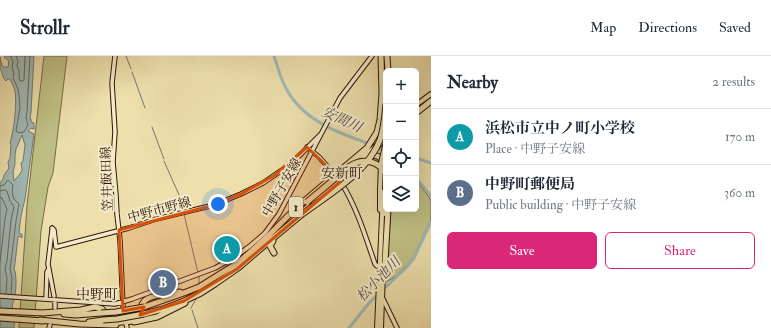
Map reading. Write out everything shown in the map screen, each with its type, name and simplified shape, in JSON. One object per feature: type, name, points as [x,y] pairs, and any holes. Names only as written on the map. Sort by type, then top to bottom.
[{"type":"highway","name":"1","points":[[0,311],[76,314],[116,312],[144,307],[199,287],[217,277],[247,255],[269,236],[296,208],[335,174],[383,141],[382,56]]},
{"type":"highway","name":"1","points":[[382,56],[383,68]]},
{"type":"highway","points":[[387,56],[388,68]]},
{"type":"highway","name":"1","points":[[277,235],[300,213],[352,171],[370,149],[380,120],[382,93]]},
{"type":"highway","points":[[419,111],[431,101]]},
{"type":"highway","name":"1","points":[[42,313],[81,310],[95,307],[102,309],[111,321],[126,325],[138,318],[143,302],[147,298],[184,291],[237,269],[301,215],[357,172],[369,160],[383,132]]},
{"type":"highway","name":"1","points":[[358,164],[369,156],[374,155],[380,157],[383,164]]},
{"type":"highway","points":[[269,236],[307,202],[355,163],[363,161],[372,162],[380,166],[383,170]]},
{"type":"highway","points":[[383,275],[382,264],[388,212]]},
{"type":"highway","points":[[237,269],[247,264],[265,249],[269,248],[274,253],[270,245],[277,235]]},
{"type":"highway","name":"1","points":[[40,320],[80,324],[126,325],[157,317],[180,306],[215,284],[217,277]]},
{"type":"highway","name":"1","points":[[0,318],[76,322],[117,319],[163,309],[201,293]]},
{"type":"main road","name":"笠井飯田線","points":[[115,56],[112,83],[115,132],[113,162],[121,255],[122,302],[126,325]]},
{"type":"main road","name":"中野子安線","points":[[0,296],[110,304],[141,296],[215,268],[235,258],[265,233],[279,214],[313,152],[340,98],[372,56]]},
{"type":"main road","points":[[417,104],[431,94]]},
{"type":"main road","name":"中野市野線","points":[[48,269],[52,228],[54,230],[56,247],[156,219],[214,205],[241,194],[275,175],[296,159],[324,131]]},
{"type":"main road","points":[[378,328],[382,264],[379,226],[383,141]]},
{"type":"main road","points":[[307,147],[335,174],[349,196],[355,209],[376,265],[382,264]]},
{"type":"main road","points":[[381,246],[384,176]]},
{"type":"main road","points":[[381,328],[380,294],[383,275],[386,212]]},
{"type":"main road","points":[[48,269],[54,296]]},
{"type":"main road","points":[[44,299],[48,269]]},
{"type":"main road","points":[[380,294],[397,328]]},
{"type":"main road","points":[[54,302],[54,308]]},
{"type":"highlighted area","points":[[307,147],[335,174],[340,182],[237,269],[184,301],[140,315],[144,307],[123,311],[119,230],[214,205],[241,194],[275,175]]},
{"type":"green space","points":[[44,56],[67,56],[53,173],[48,187],[41,231],[34,328],[19,328],[27,205]]},
{"type":"green space","points":[[419,184],[431,201],[431,219],[414,256],[409,263],[396,276],[385,283],[391,212],[419,212]]},
{"type":"water","points":[[34,56],[30,119],[31,122],[34,123],[34,129],[31,128],[28,131],[34,134],[25,199],[19,228],[22,238],[19,236],[18,237],[14,270],[16,275],[16,288],[12,306],[15,314],[14,328],[0,328],[0,183],[9,168],[8,162],[10,158],[10,143],[16,103],[15,91],[10,79],[5,80],[0,69],[0,57],[2,66],[8,67],[9,61],[4,57]],"holes":[[[22,135],[25,145],[23,161],[21,163],[22,170],[14,181],[13,172],[16,149]]]},
{"type":"waterway","points":[[126,56],[131,69]]},
{"type":"waterway","name":"安間川","points":[[274,56],[284,84],[301,109],[322,124],[370,144]]},
{"type":"waterway","points":[[132,72],[145,108]]},
{"type":"waterway","points":[[152,127],[164,159]]},
{"type":"waterway","name":"松小池川","points":[[378,147],[383,151]]},
{"type":"waterway","name":"安間川","points":[[419,159],[431,163]]},
{"type":"waterway","points":[[164,161],[180,197],[183,211]]},
{"type":"waterway","name":"松小池川","points":[[419,182],[431,196]]},
{"type":"waterway","points":[[184,214],[198,273]]},
{"type":"waterway","name":"松小池川","points":[[349,328],[369,303],[407,267],[414,258],[431,222]]},
{"type":"waterway","points":[[199,276],[199,284]]},
{"type":"waterway","points":[[191,308],[197,297]]},
{"type":"waterway","points":[[192,310],[198,328]]},
{"type":"place","name":"浜松市立中ノ町小学校","points":[[227,249]]},
{"type":"place","name":"中野町郵便局","points":[[163,283]]},
{"type":"district","name":"安新町","points":[[342,173]]},
{"type":"district","name":"中野町","points":[[97,294]]}]
